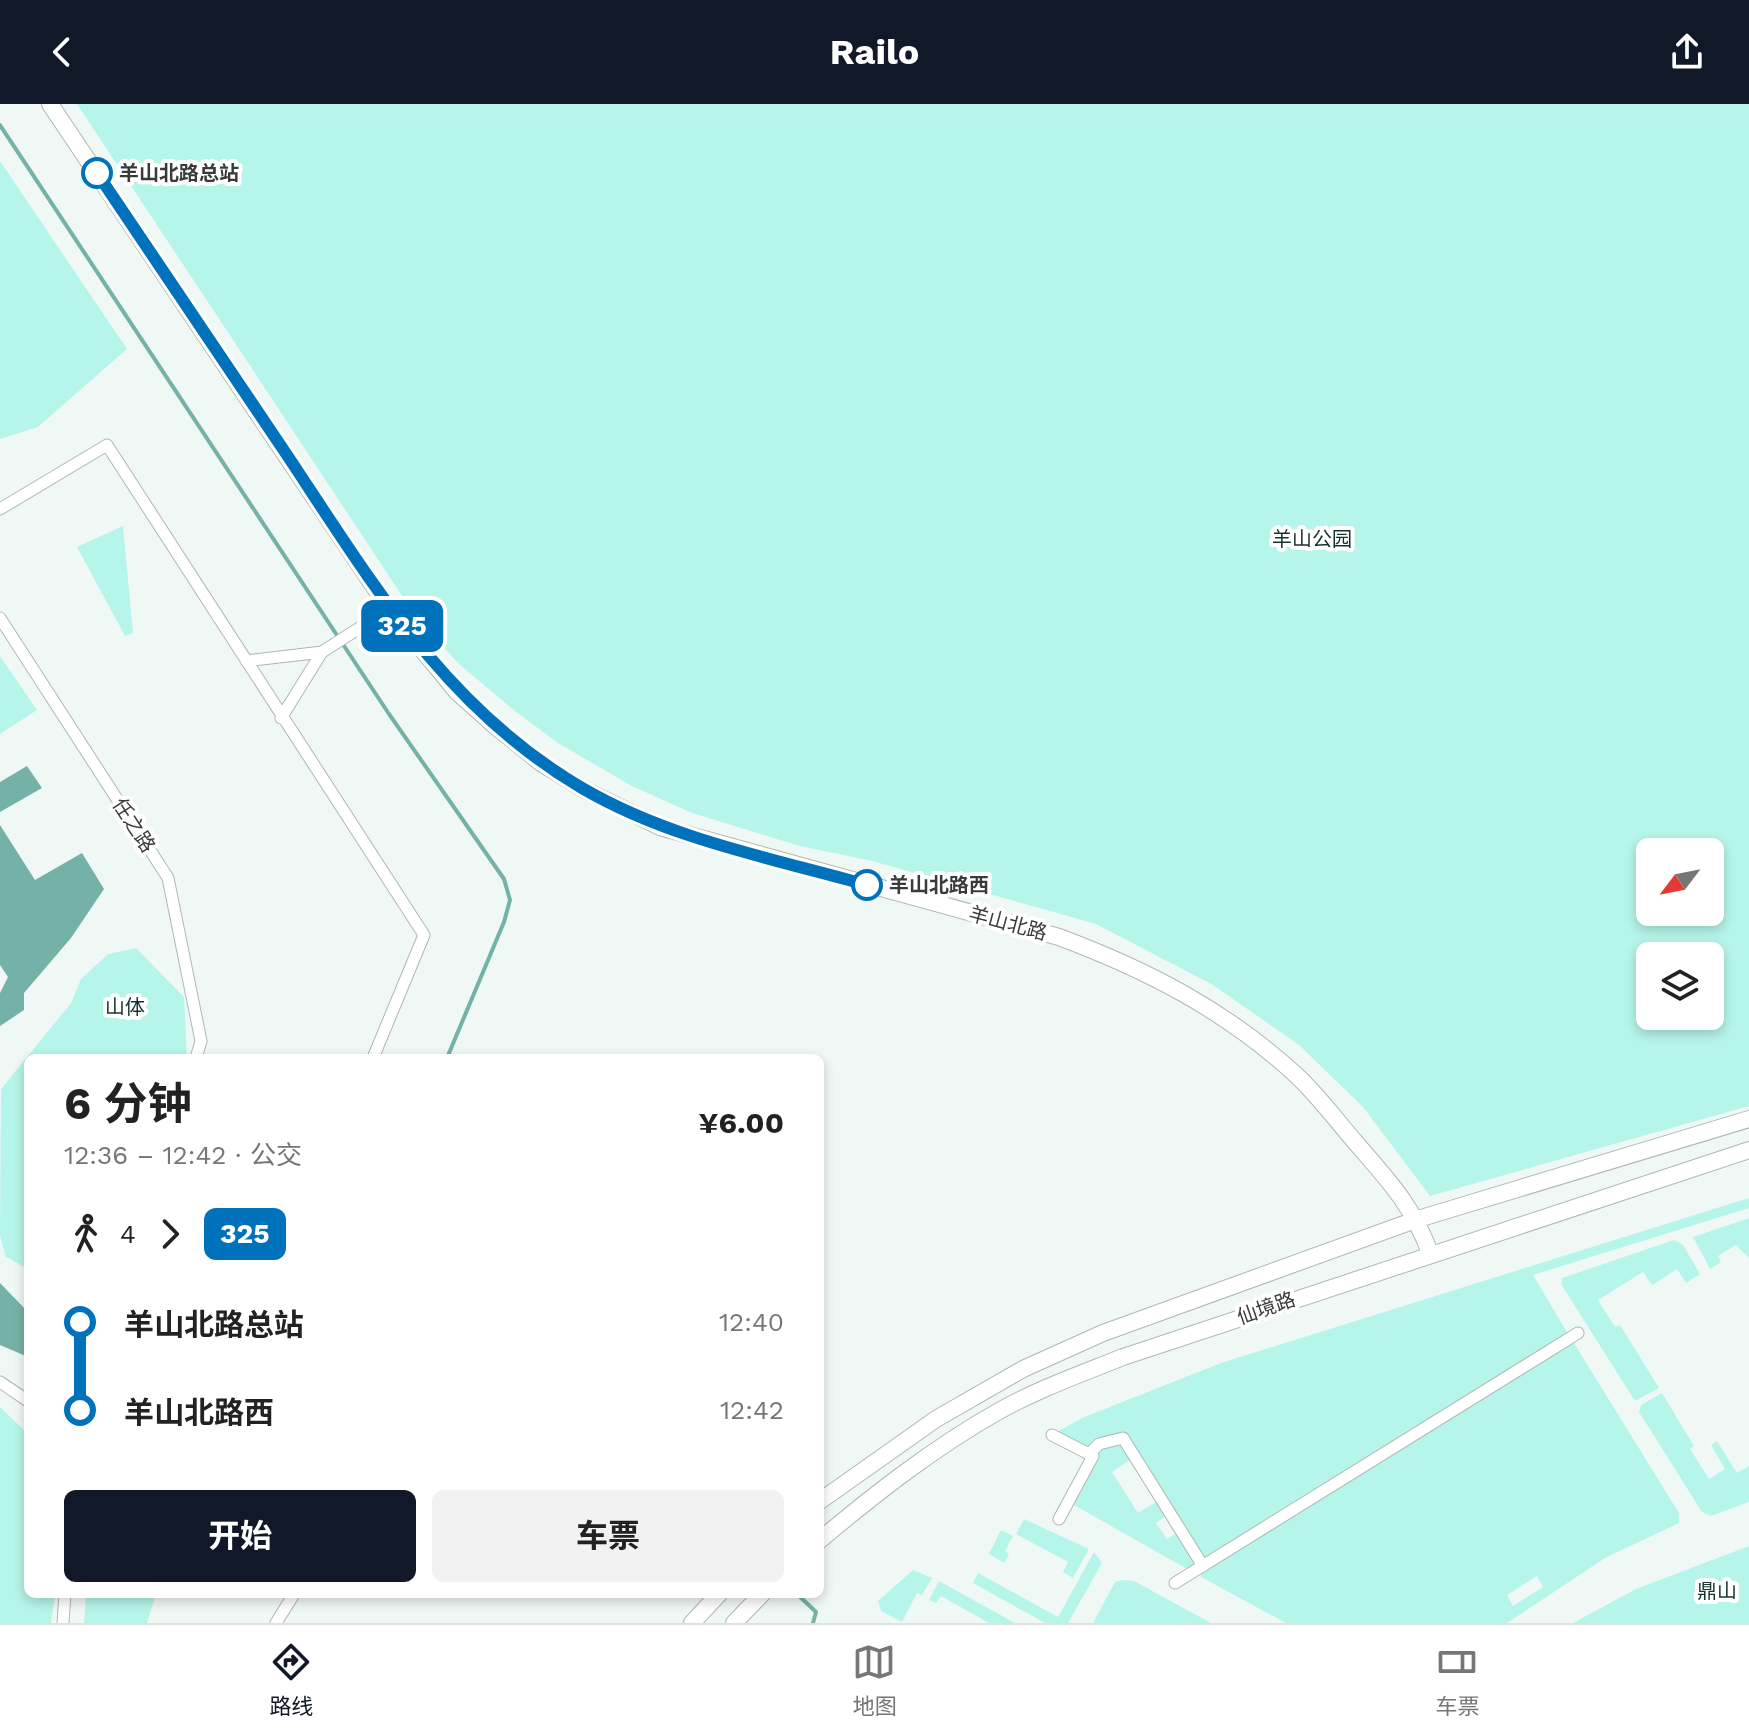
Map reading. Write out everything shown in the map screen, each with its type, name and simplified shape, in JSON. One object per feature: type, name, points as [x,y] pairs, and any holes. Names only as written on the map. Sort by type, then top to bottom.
[{"type":"main road","name":"羊山北路","points":[[50,104],[389,609],[447,681],[494,725],[541,763],[585,790],[660,827],[1059,937],[1121,960],[1185,992],[1252,1038],[1297,1076],[1418,1219],[1430,1253]]},
{"type":"main road","name":"仙境路","points":[[824,1498],[936,1419],[1023,1369],[1131,1323],[1418,1219],[1749,1119]]},
{"type":"main road","name":"仙境路","points":[[824,1537],[920,1462],[999,1411],[1047,1388],[1123,1357],[1749,1150]]},
{"type":"main road","points":[[692,1623],[715,1598]]},
{"type":"main road","points":[[734,1623],[758,1598]]},
{"type":"street","points":[[0,509],[107,445],[424,935],[375,1054]]},
{"type":"street","points":[[281,718],[322,652],[389,609]]},
{"type":"street","name":"任之路","points":[[0,618],[168,878],[201,1041],[197,1054]]},
{"type":"street","points":[[246,661],[322,652]]},
{"type":"street","points":[[1175,1583],[1578,1333]]},
{"type":"street","points":[[0,1382],[24,1398]]},
{"type":"street","points":[[1052,1435],[1093,1456],[1059,1519]]},
{"type":"street","points":[[1089,1454],[1099,1444],[1123,1438],[1203,1566]]},
{"type":"street","points":[[63,1623],[65,1598]]},
{"type":"street","points":[[276,1623],[292,1598]]},
{"type":"green space","name":"羊山公园","points":[[77,104],[1749,104],[1749,1106],[1430,1196],[1363,1107],[1299,1045],[1213,985],[1096,924],[872,861],[800,846],[692,813],[632,786],[558,743],[459,664],[418,620]]},
{"type":"green space","points":[[0,161],[127,349],[38,427],[0,439]]},
{"type":"green space","points":[[123,526],[133,633],[125,636],[77,547]]},
{"type":"green space","points":[[0,656],[37,710],[0,734]]},
{"type":"green space","name":"山体","points":[[136,948],[184,997],[187,1054],[29,1054],[71,1003],[81,979],[108,954]]},
{"type":"green space","name":"山体","points":[[24,1061],[24,1267],[6,1257],[0,1236],[1,1089]]},
{"type":"green space","points":[[1749,1198],[1749,1208],[1533,1275],[1568,1334],[1204,1559],[1126,1433],[1096,1442],[1088,1450],[1055,1433],[1082,1418],[1221,1363]]},
{"type":"green space","points":[[1749,1218],[1749,1258],[1736,1245],[1718,1256],[1721,1262],[1710,1269],[1693,1237]]},
{"type":"green space","points":[[1674,1240],[1683,1245],[1700,1274],[1686,1283],[1677,1269],[1652,1285],[1643,1272],[1598,1300],[1615,1327],[1620,1325],[1659,1388],[1635,1401],[1561,1284],[1562,1278]]},
{"type":"green space","points":[[1572,1340],[1679,1513],[1679,1523],[1605,1558],[1507,1623],[1286,1623],[1201,1577],[1201,1573]],"holes":[[[1537,1576],[1543,1587],[1513,1606],[1507,1595]]]},
{"type":"green space","points":[[1662,1393],[1694,1446],[1690,1449],[1709,1479],[1725,1469],[1711,1445],[1717,1441],[1737,1473],[1749,1466],[1749,1502],[1711,1516],[1702,1512],[1639,1412],[1641,1405]]},
{"type":"green space","points":[[0,1407],[24,1430],[24,1598],[54,1598],[51,1623],[0,1623]]},
{"type":"green space","points":[[1119,1442],[1130,1460],[1112,1472],[1138,1513],[1156,1502],[1166,1516],[1156,1523],[1167,1539],[1177,1533],[1196,1564],[1187,1569],[1074,1505],[1084,1475],[1094,1458]]},
{"type":"green space","points":[[1024,1519],[1089,1549],[1073,1578],[1063,1572],[1068,1562],[1016,1534]]},
{"type":"green space","points":[[1001,1530],[1013,1536],[1005,1551],[1009,1554],[1004,1563],[989,1554]]},
{"type":"green space","name":"鼎山","points":[[1749,1546],[1749,1623],[1573,1623],[1636,1589]]},
{"type":"green space","points":[[1094,1552],[1102,1563],[1068,1623],[1045,1623],[973,1583],[978,1573],[1058,1617]]},
{"type":"green space","points":[[913,1570],[932,1578],[922,1595],[917,1593],[902,1622],[881,1611],[878,1601]]},
{"type":"green space","points":[[939,1581],[1015,1623],[989,1623],[941,1596],[936,1603],[929,1600]]},
{"type":"green space","points":[[1134,1581],[1211,1623],[1093,1623],[1115,1582]]},
{"type":"green space","points":[[86,1598],[155,1598],[147,1623],[84,1623]]},
{"type":"shaded area","points":[[27,766],[42,788],[0,812],[0,782]]},
{"type":"shaded area","points":[[0,825],[35,880],[82,853],[104,889],[71,938],[24,993],[24,1010],[0,1026],[0,993],[8,977],[0,965]]},
{"type":"shaded area","points":[[0,1283],[24,1308],[24,1355],[0,1345]]},
{"type":"waterway","points":[[0,125],[389,714],[504,879],[510,900],[504,922],[449,1054]]},
{"type":"waterway","points":[[801,1598],[816,1612],[813,1623]]},
{"type":"bus line","name":"325","points":[[97,173],[389,609],[457,692],[541,763],[585,790],[660,827],[867,885]]},
{"type":"place","name":"羊山北路总站","points":[[97,173]]},
{"type":"place","name":"羊山北路西","points":[[867,885]]}]
